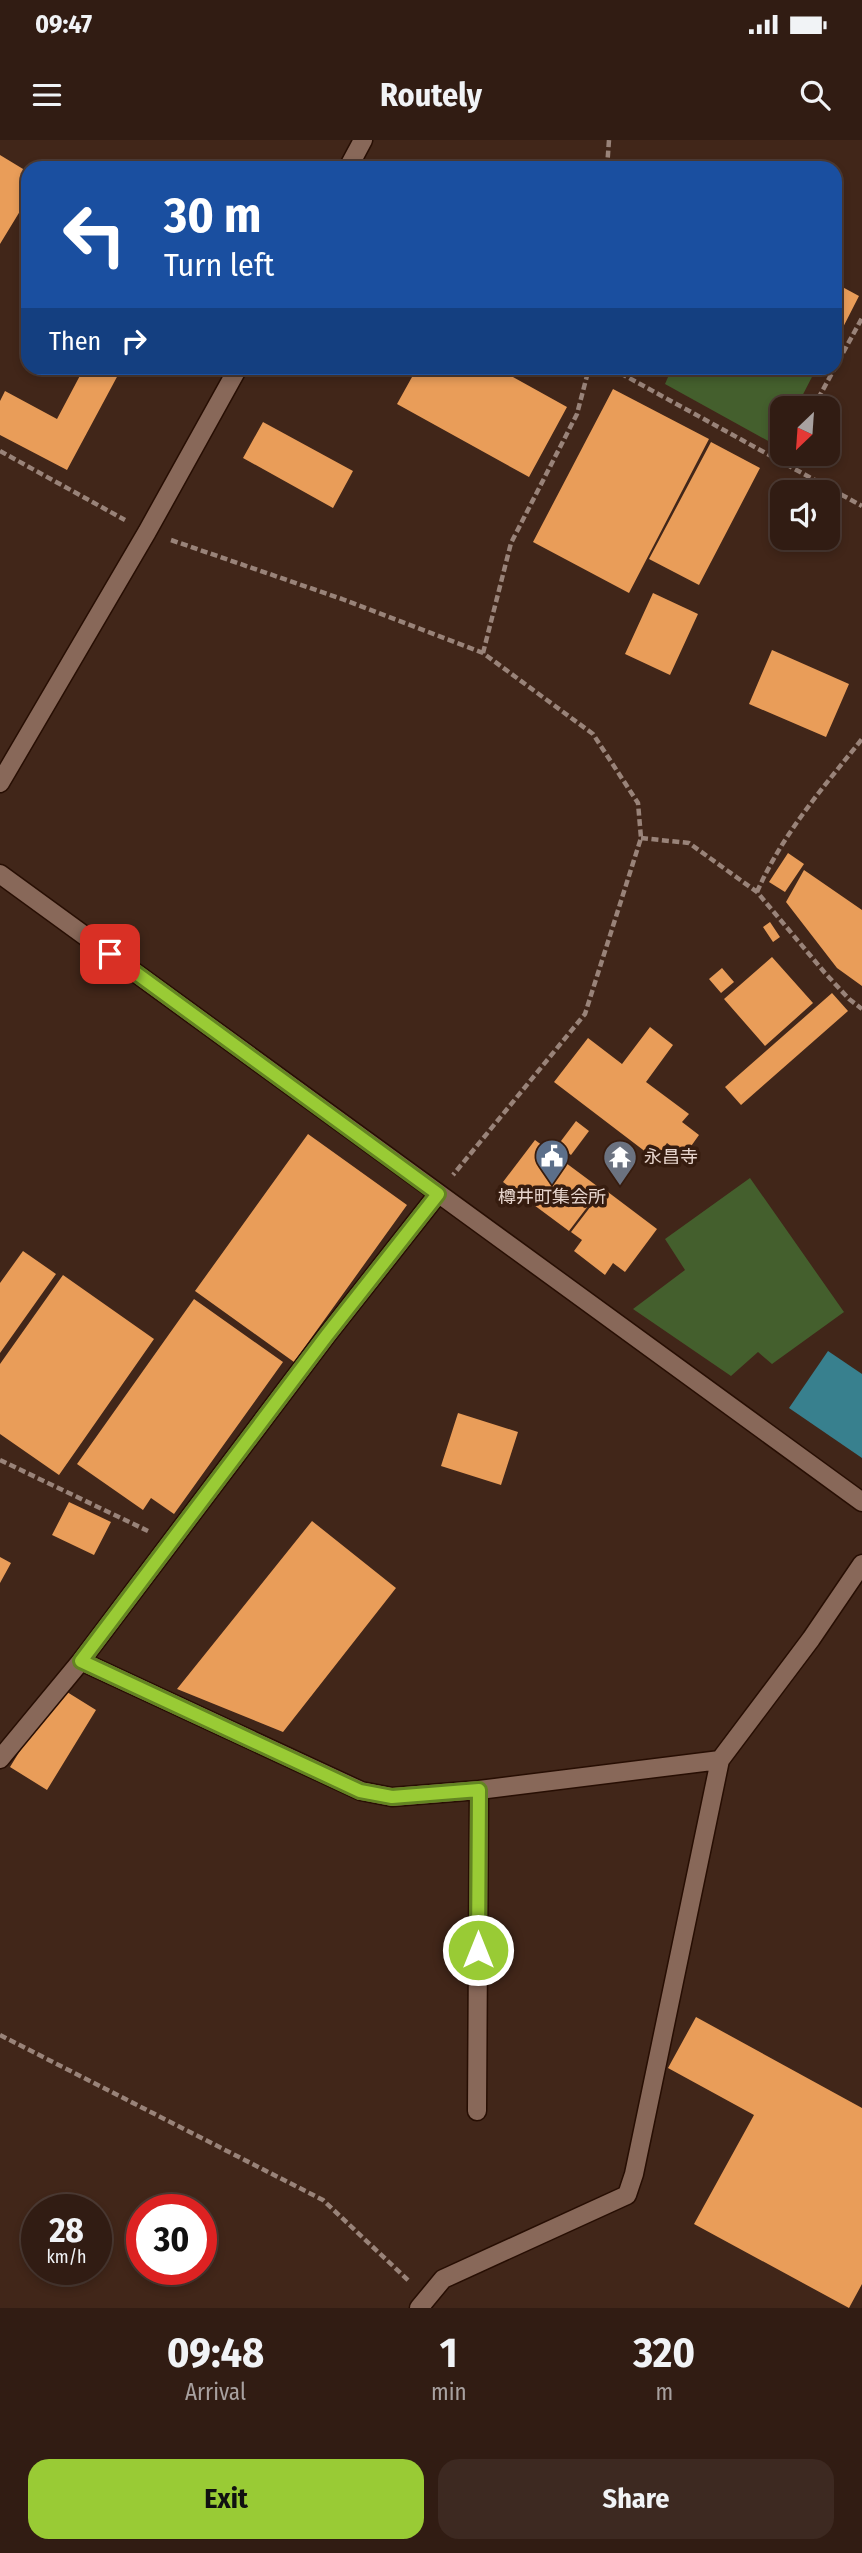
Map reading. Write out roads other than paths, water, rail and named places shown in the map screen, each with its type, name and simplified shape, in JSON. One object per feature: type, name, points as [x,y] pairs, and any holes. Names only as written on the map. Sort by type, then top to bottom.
[{"type":"street","points":[[352,161],[363,140]]},
{"type":"street","points":[[0,783],[147,532],[233,375]]},
{"type":"street","points":[[0,874],[862,1502]]},
{"type":"street","points":[[0,1759],[81,1661],[327,1335],[438,1194]]},
{"type":"street","points":[[423,2303],[443,2278],[627,2195],[634,2174],[720,1760],[811,1639],[862,1563]]},
{"type":"street","points":[[81,1661],[360,1791],[392,1797],[479,1790],[720,1760]]},
{"type":"street","points":[[477,2110],[479,1790]]},
{"type":"water","points":[[828,1351],[862,1374],[862,1458],[789,1408]]},
{"type":"place","name":"樽井町集会所","points":[[552,1186]]},
{"type":"place","name":"永昌寺","points":[[620,1187]]}]
